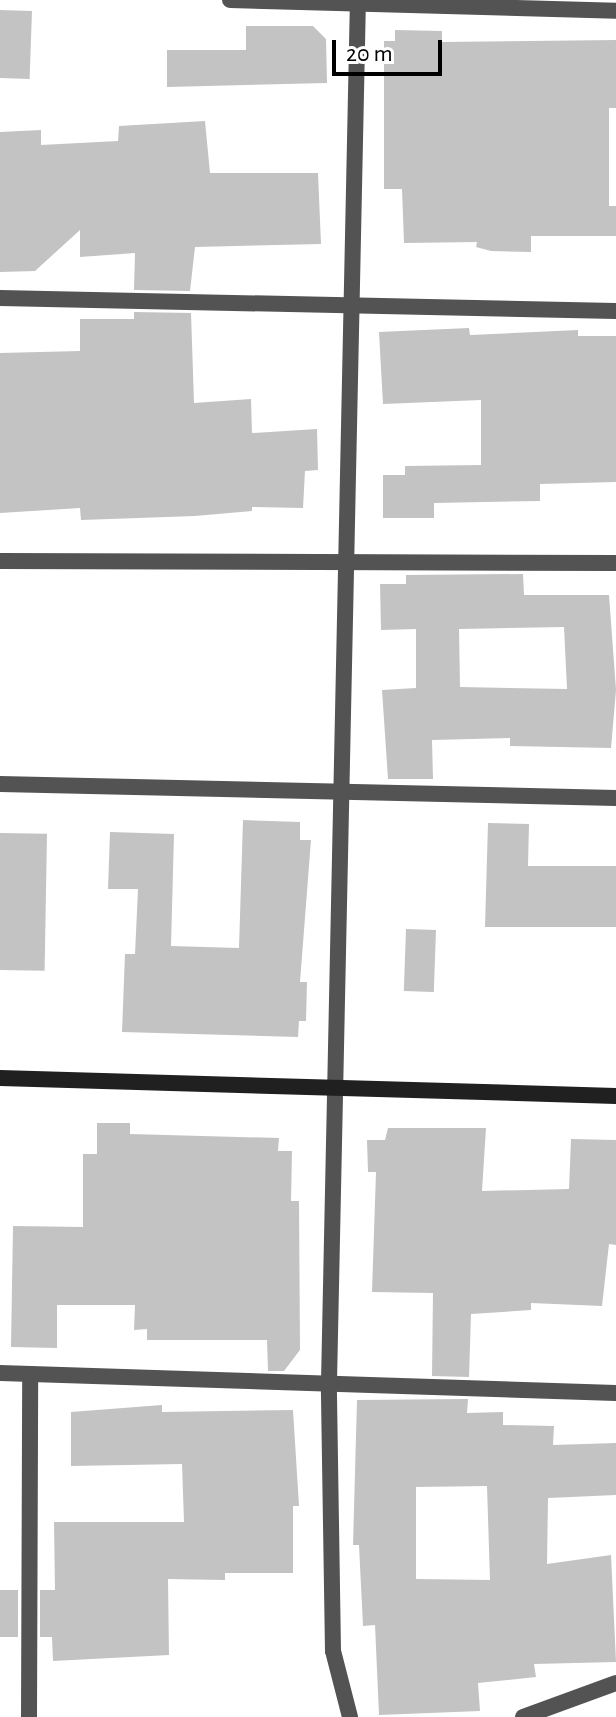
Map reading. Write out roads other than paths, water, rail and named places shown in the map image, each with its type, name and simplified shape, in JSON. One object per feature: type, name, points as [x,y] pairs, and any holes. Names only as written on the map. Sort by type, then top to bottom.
[{"type":"street","points":[[230,0],[616,11]]},
{"type":"street","points":[[350,1717],[333,1651],[329,1382],[342,790],[343,562],[353,305],[358,3]]},
{"type":"street","points":[[0,298],[616,311]]},
{"type":"street","points":[[0,561],[616,563]]},
{"type":"street","points":[[0,784],[616,798]]},
{"type":"street","points":[[0,1078],[616,1096]]},
{"type":"street","points":[[0,1373],[616,1393]]},
{"type":"street","points":[[29,1717],[30,1374]]},
{"type":"street","points":[[523,1717],[616,1683]]}]
